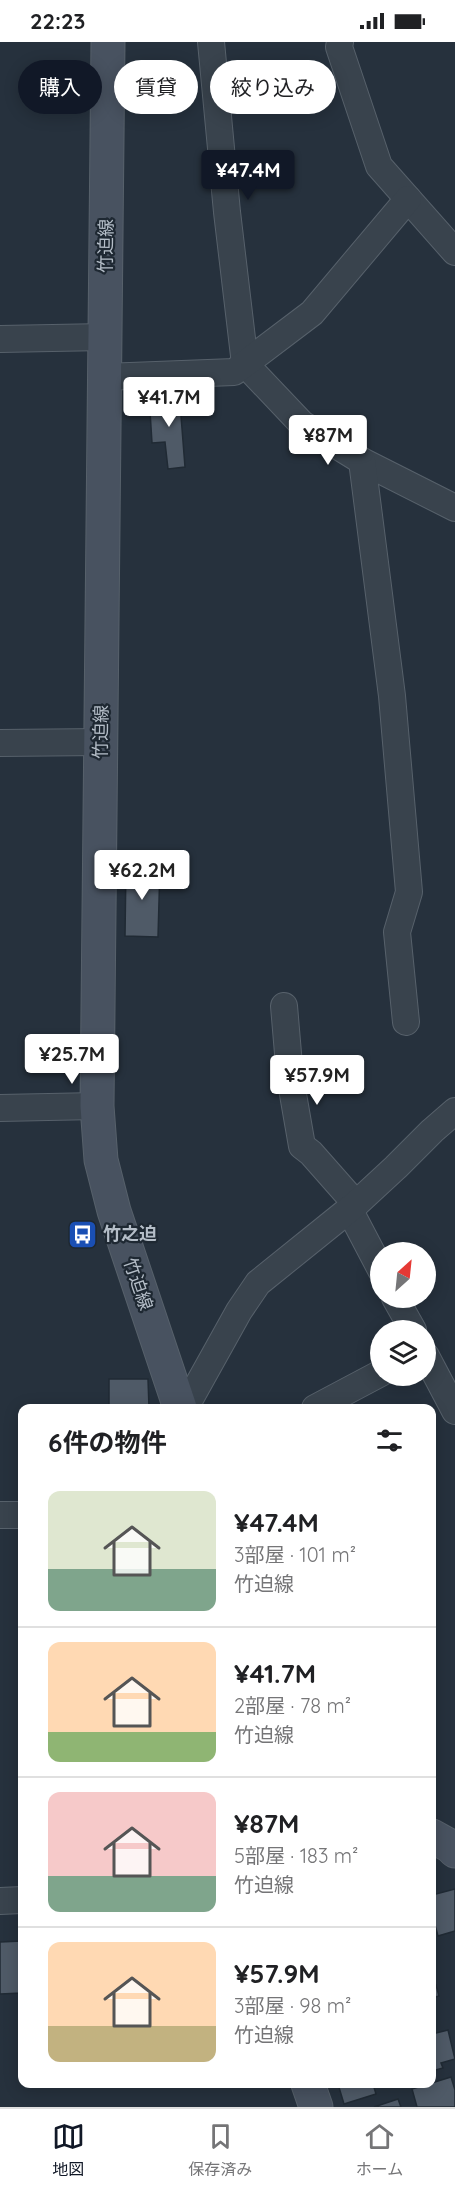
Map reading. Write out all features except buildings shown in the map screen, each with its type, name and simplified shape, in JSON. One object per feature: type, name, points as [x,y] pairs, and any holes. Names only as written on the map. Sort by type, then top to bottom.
[{"type":"street","name":"竹迫線","points":[[108,42],[97,1106],[101,1160],[114,1211],[179,1404]]},
{"type":"street","points":[[211,42],[227,212],[245,364],[302,424],[362,461],[455,508]]},
{"type":"street","points":[[340,42],[339,47],[379,166],[455,252]]},
{"type":"street","points":[[104,377],[234,372],[312,313],[408,199]]},
{"type":"street","points":[[0,339],[105,337]]},
{"type":"street","points":[[362,461],[392,696],[409,892],[397,932],[406,1022]]},
{"type":"street","points":[[0,743],[101,742]]},
{"type":"street","points":[[284,1006],[291,1077],[302,1146],[352,1206],[370,1246]]},
{"type":"street","points":[[0,1108],[97,1106]]},
{"type":"street","points":[[187,1404],[239,1311],[258,1283],[352,1206],[455,1111]]},
{"type":"street","points":[[436,1375],[455,1411]]},
{"type":"street","points":[[323,1404],[370,1379]]},
{"type":"street","points":[[0,1515],[18,1515]]},
{"type":"street","points":[[436,1838],[455,1851]]},
{"type":"street","points":[[0,1901],[18,1900]]},
{"type":"street","points":[[309,2088],[316,2107]]},
{"type":"place","name":"竹之迫","points":[[82,1234]]}]
